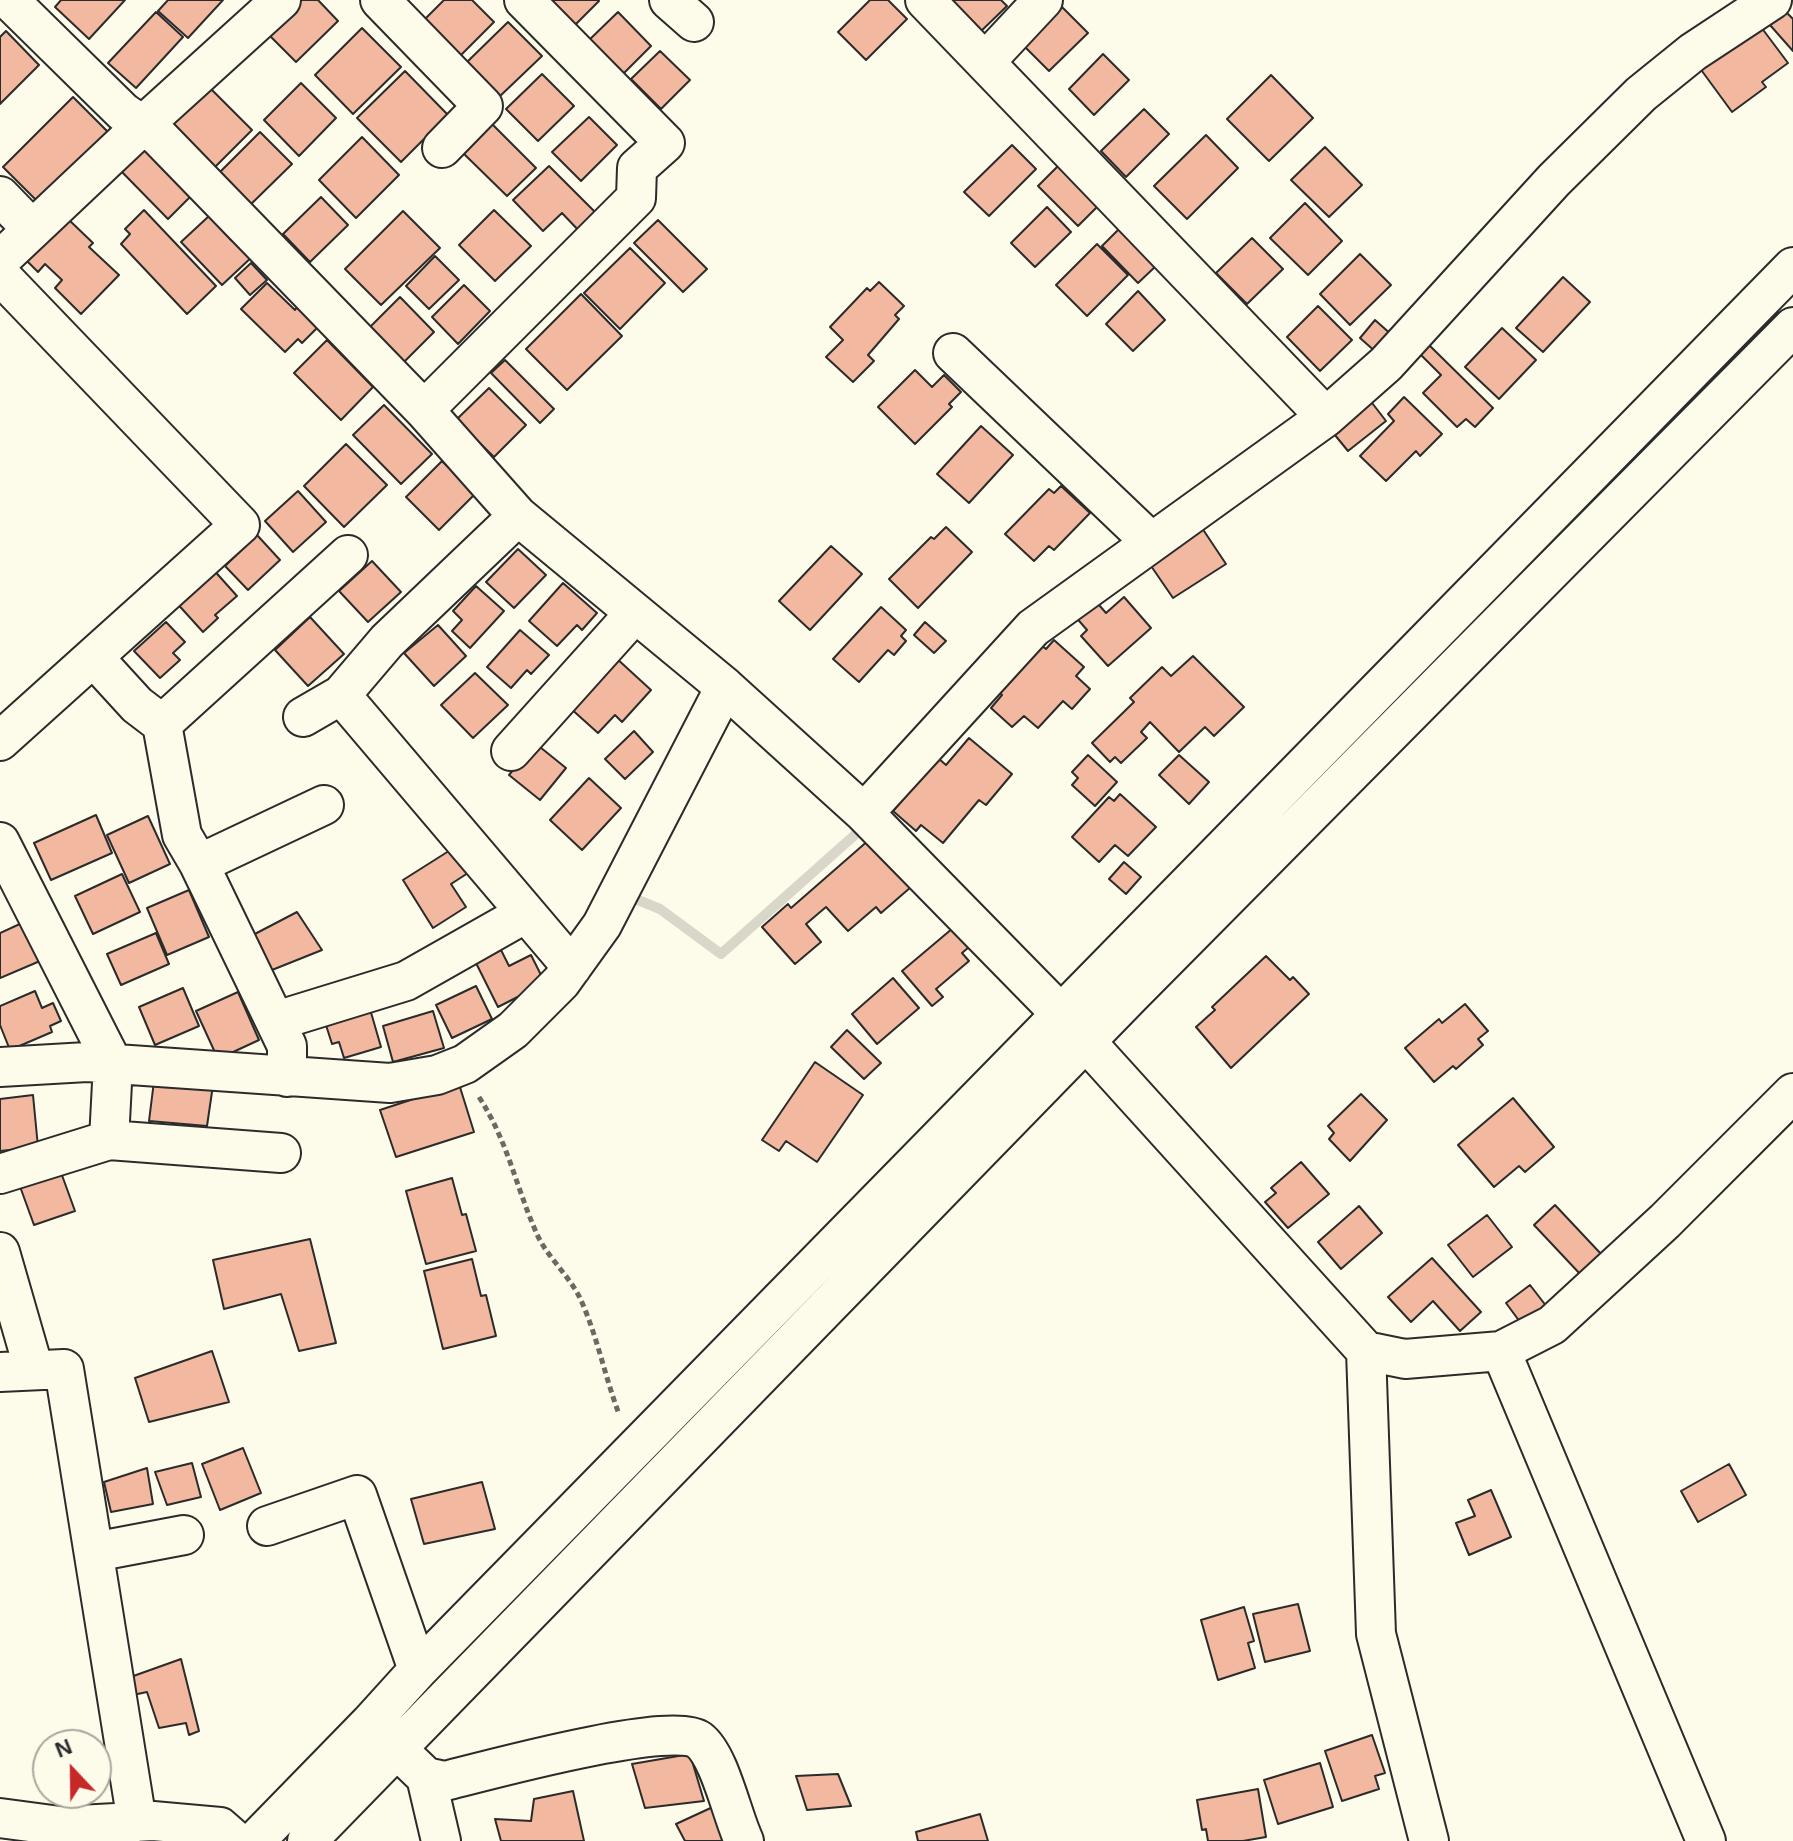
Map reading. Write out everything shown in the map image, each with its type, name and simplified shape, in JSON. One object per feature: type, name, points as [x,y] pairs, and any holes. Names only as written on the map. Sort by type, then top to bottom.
[{"type":"street","points":[[9,0],[123,112],[158,136],[424,410],[518,516],[725,687],[869,818],[1060,1013],[1366,1351],[1405,1359],[1501,1351],[1552,1325],[1665,1221],[1793,1093]]},
{"type":"street","points":[[380,0],[483,106],[442,148]]},
{"type":"street","points":[[424,410],[636,198],[637,168],[665,143],[524,0]]},
{"type":"street","points":[[925,0],[1326,417]]},
{"type":"street","points":[[985,62],[1043,0]]},
{"type":"street","points":[[869,818],[1033,628],[1144,535],[1326,417],[1386,364],[1554,180],[1641,94],[1693,52],[1772,0]]},
{"type":"street","points":[[0,260],[271,4]]},
{"type":"street","points":[[0,196],[31,228]]},
{"type":"street","points":[[255,1841],[418,1670],[1793,267]]},
{"type":"street","points":[[0,275],[240,525],[0,741]]},
{"type":"street","points":[[307,1841],[1087,1042],[1793,327]]},
{"type":"street","points":[[953,353],[1144,535]]},
{"type":"street","points":[[303,717],[341,695],[387,641],[518,516]]},
{"type":"street","points":[[162,724],[348,555]]},
{"type":"street","points":[[511,751],[635,613]]},
{"type":"street","points":[[94,658],[137,705],[162,724],[182,835],[287,1046],[287,1077]]},
{"type":"street","points":[[0,1067],[87,1062],[113,1072],[390,1083],[437,1075],[465,1064],[513,1030],[561,982],[602,925],[725,687]]},
{"type":"street","points":[[341,695],[572,967]]},
{"type":"street","points":[[199,864],[324,805]]},
{"type":"street","points":[[0,842],[113,1072],[109,1140]]},
{"type":"street","points":[[276,1021],[406,981],[526,913]]},
{"type":"street","points":[[0,1174],[109,1140],[281,1153]]},
{"type":"street","points":[[0,1252],[17,1371],[64,1369],[137,1822]]},
{"type":"street","points":[[1366,1351],[1376,1634],[1429,1841]]},
{"type":"street","points":[[1501,1351],[1706,1841]]},
{"type":"street","points":[[267,1526],[357,1495],[418,1670]]},
{"type":"street","points":[[94,1552],[184,1535]]},
{"type":"street","points":[[370,1723],[426,1777],[441,1841]]},
{"type":"street","points":[[426,1777],[445,1781],[572,1750],[675,1735],[697,1739],[711,1755],[744,1841]]},
{"type":"street","points":[[0,1818],[60,1826],[137,1822],[220,1827],[236,1841]]},
{"type":"path","points":[[475,1091],[506,1146],[539,1238],[581,1300],[619,1413],[635,1448]]},
{"type":"building","points":[[61,0],[125,0],[89,39],[55,7]]},
{"type":"building","points":[[168,0],[223,0],[188,38],[158,11]]},
{"type":"building","points":[[295,0],[318,0],[338,21],[296,62],[264,30]]},
{"type":"building","points":[[444,0],[472,0],[494,22],[455,61],[419,25]]},
{"type":"building","points":[[544,0],[598,0],[599,1],[572,28]]},
{"type":"building","points":[[870,0],[888,0],[907,19],[866,60],[838,32]]},
{"type":"building","points":[[951,0],[1001,0],[1007,6],[976,36]]},
{"type":"building","points":[[1062,7],[1088,33],[1049,71],[1023,45]]},
{"type":"building","points":[[1785,11],[1793,19],[1793,51],[1770,25]]},
{"type":"building","points":[[156,12],[183,37],[136,88],[108,63]]},
{"type":"building","points":[[618,12],[651,46],[620,77],[586,43]]},
{"type":"building","points":[[508,22],[542,56],[498,98],[465,64]]},
{"type":"building","points":[[1758,23],[1788,63],[1762,82],[1766,87],[1732,112],[1699,67]]},
{"type":"building","points":[[362,28],[401,67],[353,114],[315,75]]},
{"type":"building","points":[[6,31],[39,65],[0,104],[0,37]]},
{"type":"building","points":[[660,51],[690,80],[661,109],[631,79]]},
{"type":"building","points":[[1103,54],[1129,80],[1094,115],[1069,89]]},
{"type":"building","points":[[405,71],[448,115],[401,162],[357,118]]},
{"type":"building","points":[[542,74],[574,106],[538,141],[506,109]]},
{"type":"building","points":[[1271,75],[1313,118],[1269,161],[1227,119]]},
{"type":"building","points":[[301,83],[336,118],[299,156],[264,120]]},
{"type":"building","points":[[206,84],[252,130],[215,167],[169,121]]},
{"type":"building","points":[[73,97],[109,133],[39,203],[3,167]]},
{"type":"building","points":[[1144,109],[1169,134],[1126,177],[1101,151]]},
{"type":"building","points":[[589,117],[617,145],[581,181],[552,152]]},
{"type":"building","points":[[491,123],[536,168],[507,196],[462,152]]},
{"type":"building","points":[[260,132],[292,164],[245,210],[214,178]]},
{"type":"building","points":[[1206,135],[1238,168],[1187,219],[1154,186]]},
{"type":"building","points":[[362,137],[399,175],[356,218],[319,180]]},
{"type":"building","points":[[1012,145],[1036,169],[989,216],[964,192]]},
{"type":"building","points":[[146,147],[193,194],[168,219],[121,171]]},
{"type":"building","points":[[1325,147],[1362,185],[1329,217],[1291,180]]},
{"type":"building","points":[[549,166],[599,216],[581,233],[562,213],[543,231],[513,200]]},
{"type":"building","points":[[1058,166],[1098,206],[1078,226],[1038,186]]},
{"type":"building","points":[[321,197],[348,225],[310,262],[283,234]]},
{"type":"building","points":[[1305,203],[1342,241],[1308,275],[1270,238]]},
{"type":"building","points":[[1047,207],[1071,232],[1035,267],[1011,243]]},
{"type":"building","points":[[144,210],[216,286],[187,314],[121,244],[130,234],[125,229]]},
{"type":"building","points":[[494,210],[531,246],[495,281],[459,245]]},
{"type":"building","points":[[403,211],[440,248],[381,305],[345,269]]},
{"type":"building","points":[[209,216],[232,241],[236,237],[254,255],[222,285],[181,242]]},
{"type":"building","points":[[67,218],[93,243],[89,247],[119,275],[81,314],[55,288],[62,280],[45,264],[38,272],[26,260]]},
{"type":"building","points":[[658,220],[707,269],[683,292],[634,243]]},
{"type":"building","points":[[1120,228],[1157,265],[1138,283],[1102,246]]},
{"type":"building","points":[[1252,238],[1283,269],[1247,304],[1216,273]]},
{"type":"building","points":[[1097,244],[1128,275],[1087,316],[1056,285]]},
{"type":"building","points":[[630,248],[665,283],[620,329],[584,293]]},
{"type":"building","points":[[1360,254],[1391,285],[1350,325],[1320,294]]},
{"type":"building","points":[[435,256],[459,280],[429,309],[406,286]]},
{"type":"building","points":[[251,263],[267,280],[250,295],[235,278]]},
{"type":"building","points":[[1563,277],[1590,302],[1543,352],[1516,328]]},
{"type":"building","points":[[879,282],[904,306],[895,315],[899,319],[868,355],[874,361],[853,382],[826,357],[843,340],[830,327],[867,288],[870,291]]},
{"type":"building","points":[[267,283],[295,310],[298,306],[319,326],[302,343],[298,339],[285,352],[241,309]]},
{"type":"building","points":[[464,285],[490,311],[458,344],[432,317]]},
{"type":"building","points":[[1138,291],[1165,320],[1133,351],[1106,324]]},
{"type":"building","points":[[581,294],[622,336],[567,390],[526,349]]},
{"type":"building","points":[[400,297],[434,332],[394,372],[360,337]]},
{"type":"building","points":[[1318,306],[1352,340],[1320,371],[1287,337]]},
{"type":"building","points":[[1375,320],[1393,336],[1377,353],[1360,338]]},
{"type":"building","points":[[1502,328],[1536,360],[1499,399],[1465,367]]},
{"type":"building","points":[[327,340],[373,387],[341,420],[294,373]]},
{"type":"building","points":[[1427,343],[1493,408],[1475,427],[1466,419],[1457,427],[1423,393],[1441,375],[1418,352]]},
{"type":"building","points":[[505,360],[554,409],[540,423],[491,373]]},
{"type":"building","points":[[915,370],[932,387],[944,375],[961,392],[949,404],[952,407],[915,444],[878,407]]},
{"type":"building","points":[[489,388],[526,425],[494,457],[456,420]]},
{"type":"building","points":[[1404,397],[1442,434],[1420,456],[1416,451],[1386,481],[1360,456],[1394,421],[1388,414]]},
{"type":"building","points":[[1369,399],[1386,421],[1348,451],[1330,429]]},
{"type":"building","points":[[384,405],[432,454],[401,484],[353,435]]},
{"type":"building","points":[[981,426],[1013,455],[969,503],[937,474]]},
{"type":"building","points":[[346,444],[387,485],[344,527],[304,486]]},
{"type":"building","points":[[442,461],[475,494],[439,530],[406,497]]},
{"type":"building","points":[[1061,486],[1090,513],[1054,550],[1049,546],[1034,561],[1005,534],[1049,489],[1054,493]]},
{"type":"building","points":[[298,491],[326,522],[293,552],[265,521]]},
{"type":"building","points":[[946,527],[972,552],[918,608],[889,579],[931,537],[934,539]]},
{"type":"building","points":[[1202,528],[1226,564],[1173,598],[1149,563]]},
{"type":"building","points":[[257,535],[280,560],[248,590],[225,566]]},
{"type":"building","points":[[831,546],[862,574],[810,630],[779,601]]},
{"type":"building","points":[[518,549],[546,575],[514,608],[486,582]]},
{"type":"building","points":[[372,561],[401,592],[368,622],[339,591]]},
{"type":"building","points":[[211,567],[237,596],[215,615],[218,618],[203,632],[174,600]]},
{"type":"building","points":[[563,583],[597,613],[582,630],[577,625],[557,646],[529,621]]},
{"type":"building","points":[[476,586],[504,611],[470,648],[452,631],[462,620],[453,611]]},
{"type":"building","points":[[1124,597],[1151,628],[1108,666],[1081,636],[1087,630],[1074,615],[1093,598],[1106,613]]},
{"type":"building","points":[[881,607],[906,630],[901,636],[906,641],[894,655],[888,650],[859,682],[833,659]]},
{"type":"building","points":[[310,617],[344,654],[308,686],[275,650]]},
{"type":"building","points":[[166,622],[185,642],[173,653],[180,660],[160,678],[134,651]]},
{"type":"building","points":[[925,622],[946,641],[934,653],[914,635]]},
{"type":"building","points":[[438,625],[466,656],[434,686],[404,653]]},
{"type":"building","points":[[520,630],[549,655],[531,674],[527,670],[511,688],[487,667]]},
{"type":"building","points":[[1054,640],[1084,667],[1076,676],[1090,689],[1072,709],[1063,701],[1038,728],[1024,716],[1012,727],[991,708],[1002,695],[999,692],[1042,646],[1046,649]]},
{"type":"building","points":[[1193,656],[1244,707],[1214,736],[1205,727],[1179,752],[1150,722],[1141,732],[1147,738],[1121,763],[1115,757],[1110,762],[1092,743],[1134,702],[1130,698],[1162,667],[1171,676]]},
{"type":"building","points":[[615,657],[651,690],[622,722],[615,715],[598,733],[569,707]]},
{"type":"building","points":[[475,673],[508,705],[473,738],[441,705]]},
{"type":"building","points":[[634,731],[653,752],[625,779],[605,759]]},
{"type":"building","points":[[969,738],[1012,774],[986,805],[979,800],[943,843],[921,825],[916,831],[893,811],[938,758],[946,765]]},
{"type":"building","points":[[535,743],[566,768],[540,800],[509,775]]},
{"type":"building","points":[[1088,755],[1117,782],[1095,806],[1072,785],[1078,778],[1072,772]]},
{"type":"building","points":[[1179,755],[1209,782],[1189,804],[1159,775]]},
{"type":"building","points":[[589,778],[621,808],[582,850],[550,820]]},
{"type":"building","points":[[1120,794],[1156,827],[1128,856],[1115,845],[1099,862],[1072,837],[1109,797],[1114,801]]},
{"type":"building","points":[[96,815],[112,853],[51,880],[34,843]]},
{"type":"building","points":[[148,816],[170,864],[129,883],[107,835]]},
{"type":"building","points":[[870,839],[911,887],[881,913],[876,907],[848,931],[826,907],[806,924],[821,942],[795,964],[762,927],[788,904],[791,908]]},
{"type":"building","points":[[452,849],[468,873],[451,884],[466,907],[433,928],[403,880]]},
{"type":"building","points":[[1124,862],[1141,877],[1126,894],[1109,879]]},
{"type":"building","points":[[122,874],[140,912],[93,934],[75,896]]},
{"type":"building","points":[[189,890],[209,937],[167,955],[147,908]]},
{"type":"building","points":[[297,912],[322,950],[272,970],[251,936]]},
{"type":"building","points":[[22,923],[40,961],[0,978],[0,933]]},
{"type":"building","points":[[953,928],[969,947],[962,953],[969,961],[936,989],[943,997],[932,1006],[902,971]]},
{"type":"building","points":[[156,933],[169,964],[121,985],[107,954]]},
{"type":"building","points":[[501,950],[509,966],[531,955],[545,983],[498,1007],[476,963]]},
{"type":"building","points":[[1266,956],[1309,994],[1231,1068],[1196,1027],[1215,1010],[1212,1007]]},
{"type":"building","points":[[893,978],[919,1008],[877,1044],[852,1014]]},
{"type":"building","points":[[476,986],[492,1019],[452,1038],[436,1005]]},
{"type":"building","points":[[183,988],[199,1026],[155,1045],[139,1007]]},
{"type":"building","points":[[35,991],[42,1008],[53,1003],[61,1021],[50,1026],[52,1032],[10,1050],[0,1025],[0,1006]]},
{"type":"building","points":[[238,992],[259,1040],[218,1059],[196,1011]]},
{"type":"building","points":[[1465,1004],[1488,1031],[1478,1039],[1483,1045],[1456,1069],[1453,1066],[1434,1082],[1405,1048],[1439,1019],[1442,1023]]},
{"type":"building","points":[[370,1009],[381,1047],[344,1058],[339,1042],[332,1044],[325,1022]]},
{"type":"building","points":[[433,1011],[444,1048],[393,1062],[383,1026]]},
{"type":"building","points":[[847,1030],[881,1063],[864,1079],[831,1047]]},
{"type":"building","points":[[815,1062],[863,1095],[817,1162],[786,1141],[779,1151],[762,1140]]},
{"type":"building","points":[[154,1081],[213,1085],[207,1126],[149,1121]]},
{"type":"building","points":[[459,1084],[474,1132],[396,1157],[380,1110]]},
{"type":"building","points":[[1361,1094],[1387,1120],[1350,1161],[1329,1139],[1334,1133],[1328,1126]]},
{"type":"building","points":[[33,1095],[38,1147],[0,1151],[0,1099]]},
{"type":"building","points":[[1513,1098],[1554,1147],[1525,1172],[1519,1166],[1494,1187],[1458,1145]]},
{"type":"building","points":[[1301,1162],[1329,1194],[1288,1228],[1265,1202],[1276,1193],[1271,1188]]},
{"type":"building","points":[[59,1167],[75,1211],[34,1225],[18,1181]]},
{"type":"building","points":[[452,1178],[476,1251],[426,1264],[406,1191]]},
{"type":"building","points":[[1555,1205],[1602,1255],[1581,1275],[1534,1225]]},
{"type":"building","points":[[1359,1206],[1382,1233],[1341,1269],[1318,1242]]},
{"type":"building","points":[[1487,1215],[1512,1247],[1473,1277],[1448,1245]]},
{"type":"building","points":[[310,1239],[336,1343],[299,1351],[281,1294],[224,1309],[213,1260]]},
{"type":"building","points":[[1432,1258],[1481,1312],[1460,1331],[1433,1301],[1411,1322],[1388,1297]]},
{"type":"building","points":[[472,1259],[481,1296],[486,1295],[496,1336],[443,1349],[424,1271]]},
{"type":"building","points":[[1530,1285],[1547,1307],[1523,1326],[1506,1303]]},
{"type":"building","points":[[212,1351],[229,1402],[149,1422],[135,1378]]},
{"type":"building","points":[[243,1448],[261,1493],[220,1510],[202,1464]]},
{"type":"building","points":[[192,1463],[201,1497],[167,1505],[155,1472]]},
{"type":"building","points":[[1729,1464],[1746,1495],[1698,1522],[1681,1491]]},
{"type":"building","points":[[147,1468],[153,1504],[111,1512],[104,1482]]},
{"type":"building","points":[[482,1482],[495,1529],[424,1544],[411,1499]]},
{"type":"building","points":[[1491,1490],[1511,1537],[1469,1555],[1456,1523],[1475,1516],[1468,1500]]},
{"type":"building","points":[[1298,1604],[1310,1651],[1265,1662],[1253,1614]]},
{"type":"building","points":[[1244,1607],[1254,1641],[1248,1643],[1255,1668],[1218,1680],[1201,1620]]},
{"type":"building","points":[[181,1659],[199,1731],[189,1735],[186,1723],[159,1728],[147,1692],[128,1696],[125,1679]]},
{"type":"building","points":[[1372,1735],[1385,1773],[1375,1776],[1379,1789],[1342,1801],[1325,1751]]},
{"type":"building","points":[[690,1754],[704,1801],[645,1808],[632,1764]]},
{"type":"building","points":[[1320,1763],[1333,1807],[1278,1824],[1264,1780]]},
{"type":"building","points":[[838,1774],[851,1806],[807,1810],[796,1776]]},
{"type":"building","points":[[1258,1789],[1266,1837],[1243,1841],[1208,1841],[1206,1829],[1202,1830],[1197,1800]]},
{"type":"building","points":[[573,1791],[584,1841],[501,1841],[495,1819],[531,1821],[534,1799]]},
{"type":"building","points":[[715,1806],[731,1841],[685,1841],[676,1824]]},
{"type":"building","points":[[980,1814],[988,1841],[918,1841],[916,1832]]},
{"type":"waterway","points":[[626,899],[628,896],[660,909],[721,954],[866,825]]}]
